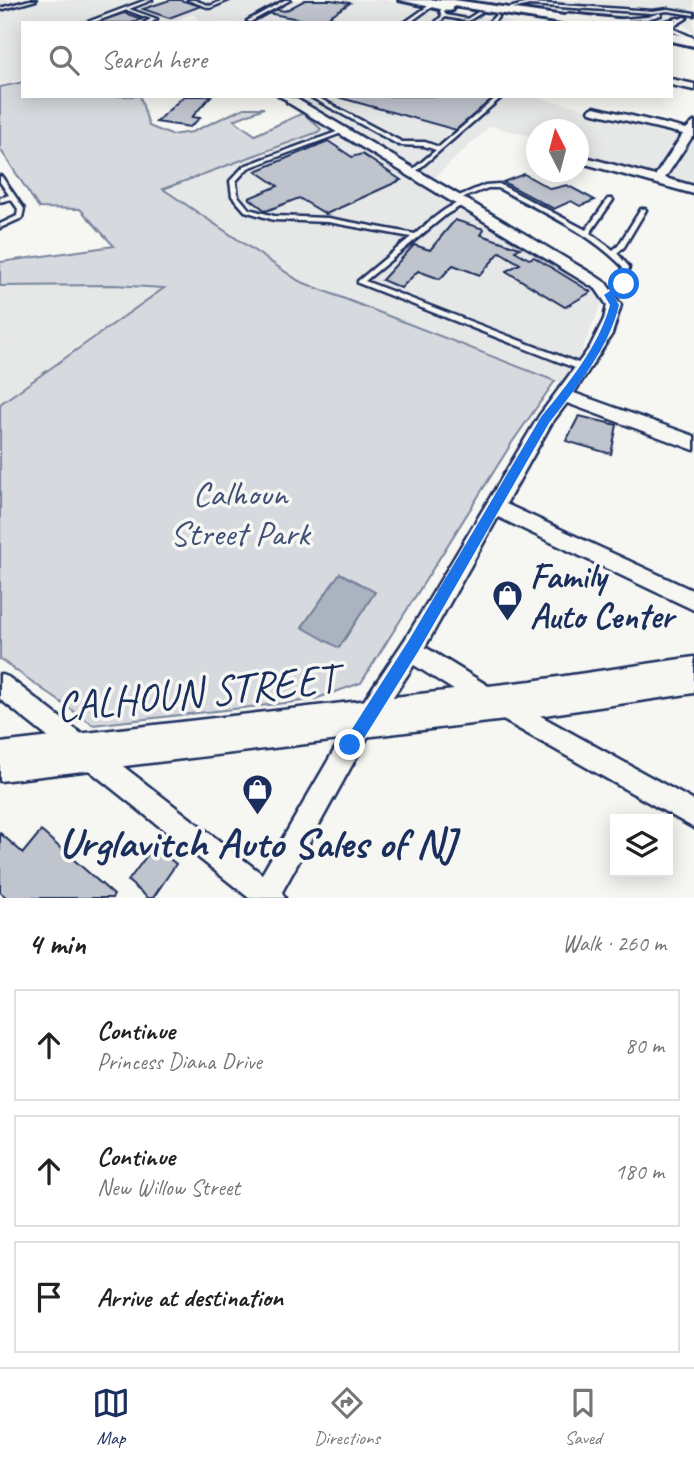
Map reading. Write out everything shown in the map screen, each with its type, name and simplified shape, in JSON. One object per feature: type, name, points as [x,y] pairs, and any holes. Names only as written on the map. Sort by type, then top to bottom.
[{"type":"main road","points":[[404,0],[432,2],[522,21]]},
{"type":"main road","points":[[432,2],[444,12],[538,21]]},
{"type":"main road","points":[[490,15],[519,13],[618,21]]},
{"type":"main road","points":[[519,13],[573,21]]},
{"type":"main road","points":[[673,42],[694,41]]},
{"type":"main road","points":[[673,42],[694,51]]},
{"type":"main road","name":"CALHOUN STREET","points":[[0,762],[495,703],[694,675]]},
{"type":"street","points":[[673,82],[694,87]]},
{"type":"street","points":[[0,685],[267,897],[365,719],[410,650],[545,420],[574,381],[614,315],[614,305],[609,295],[589,278],[286,98]]},
{"type":"street","points":[[594,110],[692,131],[658,180]]},
{"type":"street","points":[[589,161],[694,190]]},
{"type":"street","points":[[574,381],[694,443]]},
{"type":"street","points":[[495,507],[694,601]]},
{"type":"street","points":[[410,650],[495,703],[694,815]]},
{"type":"lane","points":[[0,9],[34,0]]},
{"type":"lane","points":[[93,21],[150,0]]},
{"type":"lane","points":[[190,0],[210,6],[227,0]]},
{"type":"lane","points":[[248,21],[288,0]]},
{"type":"lane","points":[[408,21],[432,2]]},
{"type":"lane","points":[[490,15],[531,2],[667,10],[694,16]]},
{"type":"lane","points":[[127,10],[155,19],[150,21]]},
{"type":"lane","points":[[642,10],[651,17]]},
{"type":"lane","points":[[614,20],[651,17],[667,10]]},
{"type":"lane","points":[[659,21],[667,10]]},
{"type":"lane","points":[[438,21],[444,12]]},
{"type":"lane","points":[[669,21],[694,16]]},
{"type":"lane","points":[[673,24],[685,18]]},
{"type":"lane","points":[[673,30],[694,41]]},
{"type":"lane","points":[[315,98],[401,144],[425,144],[439,149]]},
{"type":"lane","points":[[413,172],[500,98]]},
{"type":"lane","points":[[344,131],[246,167],[233,181],[235,196],[247,210],[274,218],[328,220],[416,236]]},
{"type":"lane","points":[[0,226],[20,217],[22,209],[1,181]]},
{"type":"lane","points":[[574,381],[360,282],[461,200],[487,186],[499,186],[586,234],[613,253],[626,267],[624,284],[609,295]]},
{"type":"lane","points":[[0,201],[13,196]]},
{"type":"lane","points":[[586,234],[610,200]]},
{"type":"lane","points":[[613,253],[621,247],[643,210]]},
{"type":"shaded area","points":[[0,0],[385,0],[506,21],[200,21],[193,14],[175,21],[21,21],[21,80],[0,85]]},
{"type":"shaded area","points":[[455,0],[694,0],[694,34],[681,23],[644,15],[626,17],[544,12]]},
{"type":"shaded area","points":[[301,98],[538,98],[694,132],[694,189],[589,164],[589,119],[526,119],[526,135],[490,126],[433,179],[608,289],[567,385],[299,281],[162,189],[336,125]]},
{"type":"shaded area","points":[[114,285],[165,288],[73,350],[0,404],[0,286]]},
{"type":"shaded area","points":[[340,573],[375,592],[339,648],[302,627]]},
{"type":"green space","name":"Calhoun Street Park","points":[[21,82],[21,98],[141,98],[149,126],[171,135],[192,132],[244,108],[264,108],[234,120],[255,135],[303,113],[321,129],[318,132],[163,189],[299,281],[555,381],[513,441],[361,683],[312,700],[93,725],[0,659],[0,404],[164,288],[114,285],[0,286],[0,262],[114,246],[80,209],[39,208],[0,149],[0,87]]},
{"type":"building","points":[[170,0],[201,6],[169,18],[143,9]]},
{"type":"building","points":[[305,0],[350,3],[322,21],[267,13],[273,9],[285,11]]},
{"type":"building","points":[[124,13],[142,19],[137,21],[100,21]]},
{"type":"building","points":[[182,98],[209,98],[192,117],[200,118],[190,127],[156,122]]},
{"type":"building","points":[[341,98],[493,98],[456,130]]},
{"type":"building","points":[[328,141],[352,157],[362,154],[401,180],[326,214],[299,198],[266,211],[249,198],[278,186],[256,171]]},
{"type":"building","points":[[524,174],[526,182],[538,182],[551,189],[567,185],[595,200],[580,206],[571,201],[554,209],[503,182]]},
{"type":"building","points":[[455,220],[484,229],[481,235],[520,248],[515,251],[529,259],[534,257],[591,292],[565,307],[506,271],[520,264],[500,252],[480,275],[453,265],[440,279],[418,271],[401,288],[382,280],[414,245],[430,250]]},
{"type":"building","points":[[579,416],[617,425],[611,454],[566,441]]},
{"type":"building","points":[[41,831],[114,895],[112,898],[7,898],[0,892],[0,833],[23,853]]},
{"type":"building","points":[[154,846],[176,864],[153,898],[148,898],[128,881]]},
{"type":"place","name":"Family Auto Center","points":[[507,623]]},
{"type":"place","name":"Urglavitch Auto Sales of NJ","points":[[257,817]]},
{"type":"route","points":[[350,745],[414,645],[545,420],[609,327],[614,315],[614,305],[609,295],[624,284]]}]
